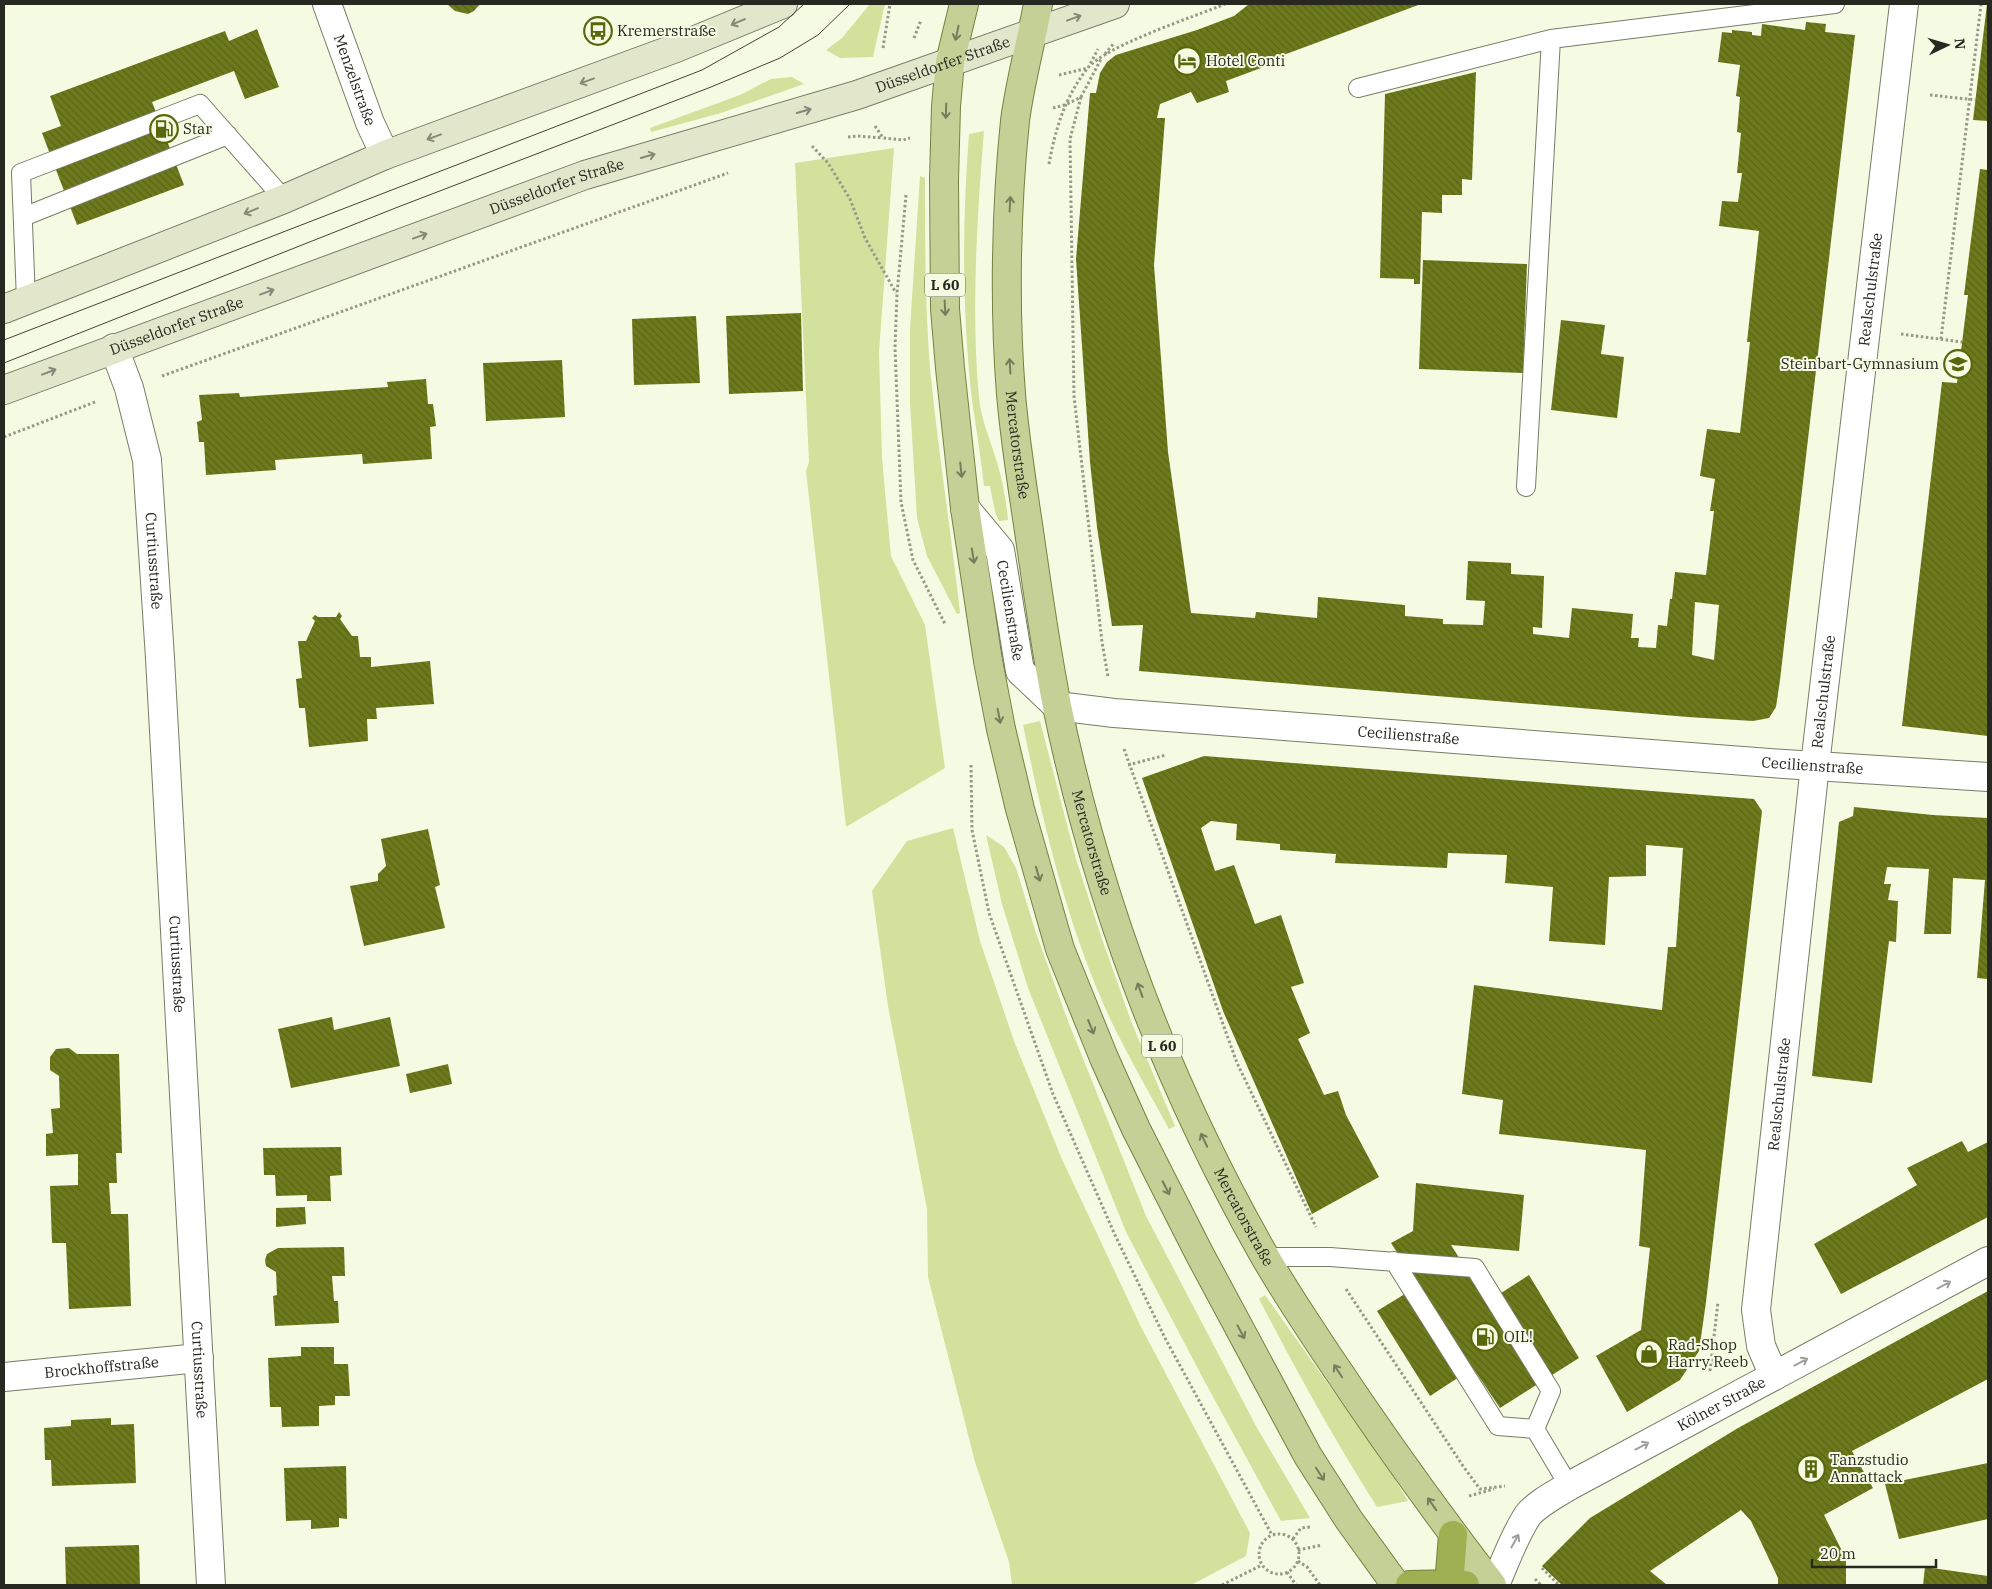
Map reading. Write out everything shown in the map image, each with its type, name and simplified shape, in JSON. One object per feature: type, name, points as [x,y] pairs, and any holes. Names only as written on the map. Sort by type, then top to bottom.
[{"type":"highway","points":[[1410,1585],[1455,1585],[1454,1535]]},
{"type":"main road","points":[[15,304],[284,199],[385,155],[676,48],[783,4]]},
{"type":"main road","name":"L 60","points":[[964,4],[950,62],[946,106],[944,180],[945,309],[965,508],[988,661],[1001,730],[1020,809],[1060,949],[1104,1058],[1136,1129],[1199,1253],[1308,1456],[1349,1520],[1396,1585]]},
{"type":"main road","name":"Mercatorstraße","points":[[1038,4],[1016,117],[1013,149],[1008,347],[1015,432],[1036,580],[1057,706],[1094,853],[1118,929],[1174,1075],[1217,1167],[1265,1257],[1366,1414],[1493,1585]]},
{"type":"main road","name":"Düsseldorfer Straße","points":[[4,390],[585,175],[857,96],[1115,4]]},
{"type":"street","name":"Menzelstraße","points":[[327,4],[370,123],[385,155]]},
{"type":"street","name":"Realschulstraße","points":[[1774,1376],[1762,1346],[1756,1310],[1815,765],[1904,4]]},
{"type":"street","name":"Curtiusstraße","points":[[114,348],[128,388],[146,460],[148,479],[160,658],[211,1585]]},
{"type":"street","name":"Cecilienstraße","points":[[965,508],[1000,550],[1020,671],[1057,706],[1114,713],[1988,777]]},
{"type":"street","name":"Kölner Straße","points":[[1493,1585],[1510,1548],[1529,1515],[1538,1506],[1569,1486],[1988,1262]]},
{"type":"street","name":"Brockhoffstraße","points":[[4,1377],[199,1358]]},
{"type":"lane","points":[[1358,88],[1551,40],[1834,4]]},
{"type":"lane","points":[[1526,487],[1551,40]]},
{"type":"lane","points":[[15,304],[23,217],[21,173],[200,104],[284,199]]},
{"type":"lane","points":[[23,217],[228,135]]},
{"type":"lane","points":[[1265,1257],[1330,1257],[1475,1268],[1551,1391],[1535,1429]]},
{"type":"lane","points":[[1394,1261],[1498,1426],[1535,1429]]},
{"type":"lane","points":[[1535,1429],[1569,1486]]},
{"type":"path","points":[[1049,166],[1062,112],[1088,68],[1116,48],[1225,4]]},
{"type":"path","points":[[1941,339],[1981,4]]},
{"type":"path","points":[[1922,94],[1976,100]]},
{"type":"path","points":[[1081,97],[1070,139],[1074,396],[1102,642],[1114,713],[1128,765],[1237,1063],[1348,1293],[1462,1466],[1480,1489],[1505,1485],[1529,1515]]},
{"type":"path","points":[[847,138],[857,136],[883,138]]},
{"type":"path","points":[[819,142],[809,144],[828,163],[850,199],[865,238],[897,294]]},
{"type":"path","points":[[4,437],[128,388],[735,170]]},
{"type":"path","points":[[1893,333],[1962,342]]},
{"type":"path","points":[[1468,1496],[1474,1503]]},
{"type":"path","points":[[1278,1534],[1288,1536],[1296,1544],[1298,1561],[1296,1566],[1287,1572],[1276,1574],[1262,1565],[1260,1548],[1267,1538],[1278,1534]]},
{"type":"path","points":[[1298,1561],[1307,1567],[1320,1585]]},
{"type":"path","points":[[1222,1585],[1262,1565]]},
{"type":"path","points":[[1540,1566],[1559,1585]]},
{"type":"path","points":[[1287,1572],[1296,1585]]},
{"type":"green space","points":[[870,4],[885,4],[873,57],[840,58],[826,50],[842,38]]},
{"type":"green space","points":[[792,77],[804,84],[721,113],[651,132],[650,128],[740,95],[771,79]]},
{"type":"green space","points":[[984,131],[976,264],[975,332],[979,398],[1000,472],[1006,504],[1008,520],[999,521],[995,512],[990,486],[984,486],[972,400],[966,334],[964,234],[969,134]]},
{"type":"green space","points":[[894,148],[879,352],[882,458],[891,556],[925,625],[945,768],[846,827],[806,471],[809,462],[795,163]]},
{"type":"green space","points":[[920,176],[925,178],[926,297],[930,368],[960,613],[957,614],[927,556],[917,518],[910,403],[910,329]]},
{"type":"green space","points":[[1040,721],[1076,859],[1131,1021],[1175,1126],[1169,1129],[1115,1029],[1084,956],[1071,918],[1049,841],[1023,725]]},
{"type":"green space","points":[[953,828],[980,941],[1014,1041],[1061,1157],[1140,1325],[1250,1533],[1246,1556],[1191,1585],[1012,1585],[1009,1562],[975,1462],[928,1277],[927,1209],[888,1006],[872,891],[907,841]]},
{"type":"green space","points":[[986,835],[1004,847],[1016,868],[1036,933],[1068,1021],[1146,1216],[1256,1426],[1310,1518],[1281,1521],[1126,1232],[1028,988],[1002,904]]},
{"type":"green space","points":[[1265,1295],[1393,1476],[1408,1501],[1377,1507],[1301,1378],[1273,1326],[1259,1299]]},
{"type":"building","points":[[447,4],[480,4],[474,11],[468,14],[455,11]]},
{"type":"building","points":[[1249,4],[1421,4],[1267,61],[1269,65],[1226,81],[1229,92],[1197,103],[1191,92],[1160,104],[1157,118],[1165,118],[1154,265],[1168,452],[1191,613],[1255,618],[1256,612],[1317,618],[1318,597],[1405,605],[1405,616],[1443,619],[1443,624],[1483,625],[1485,601],[1466,600],[1468,561],[1511,563],[1511,574],[1544,576],[1542,628],[1533,627],[1533,634],[1569,638],[1572,608],[1633,614],[1631,638],[1639,638],[1638,647],[1656,648],[1658,625],[1667,626],[1675,572],[1706,575],[1714,511],[1710,511],[1715,479],[1700,476],[1707,429],[1740,433],[1750,342],[1747,342],[1759,231],[1719,226],[1722,201],[1738,202],[1742,173],[1737,173],[1741,133],[1737,132],[1740,97],[1736,96],[1740,65],[1718,62],[1722,32],[1732,33],[1732,30],[1752,32],[1752,35],[1761,36],[1762,24],[1805,30],[1806,22],[1826,24],[1825,32],[1855,35],[1780,680],[1776,707],[1769,718],[1753,721],[1688,717],[1139,671],[1143,625],[1112,626],[1097,527],[1090,462],[1076,259],[1090,93],[1096,93],[1100,73],[1107,62],[1116,55],[1197,30],[1234,16]],"holes":[[[1695,602],[1719,605],[1714,660],[1692,655]]]},
{"type":"building","points":[[1988,4],[1988,121],[1973,120]]},
{"type":"building","points":[[257,29],[279,87],[245,99],[234,71],[152,102],[184,185],[77,225],[42,133],[61,126],[50,96],[225,31],[229,41]]},
{"type":"building","points":[[1476,72],[1472,180],[1462,179],[1462,195],[1442,195],[1442,213],[1422,212],[1420,284],[1414,284],[1414,279],[1380,278],[1385,94]]},
{"type":"building","name":"Steinbart-Gymnasium","points":[[1980,169],[1988,170],[1988,736],[1902,726],[1942,382],[1957,383],[1968,295],[1964,295]]},
{"type":"building","points":[[1423,260],[1527,264],[1523,373],[1419,369]]},
{"type":"building","points":[[801,313],[803,391],[729,394],[726,316]]},
{"type":"building","points":[[696,316],[700,383],[634,385],[632,319]]},
{"type":"building","points":[[1561,320],[1605,325],[1601,354],[1624,357],[1617,418],[1551,410]]},
{"type":"building","points":[[562,360],[565,417],[486,421],[483,363]]},
{"type":"building","points":[[426,379],[428,404],[433,404],[436,426],[430,427],[432,459],[363,464],[362,454],[275,460],[276,470],[206,475],[204,442],[199,442],[197,422],[202,420],[199,395],[239,393],[240,397],[388,387],[387,382]]},
{"type":"building","points":[[339,612],[342,616],[340,619],[352,636],[358,636],[360,657],[371,657],[371,667],[430,661],[434,704],[376,708],[377,719],[367,719],[368,741],[309,747],[305,708],[299,708],[296,679],[302,678],[298,641],[306,641],[315,621],[312,618],[315,615],[318,617],[336,617]]},
{"type":"building","points":[[1204,756],[1754,799],[1762,811],[1706,1302],[1699,1351],[1680,1380],[1627,1412],[1596,1356],[1641,1330],[1650,1248],[1639,1246],[1646,1150],[1499,1134],[1503,1100],[1462,1094],[1474,985],[1662,1010],[1668,947],[1676,947],[1683,848],[1646,845],[1646,876],[1609,877],[1605,945],[1549,941],[1553,887],[1505,883],[1507,855],[1448,853],[1447,868],[1335,863],[1336,854],[1280,850],[1280,844],[1236,840],[1237,824],[1211,821],[1201,828],[1215,871],[1234,865],[1255,924],[1281,915],[1304,983],[1291,987],[1310,1033],[1298,1039],[1324,1095],[1338,1091],[1346,1115],[1379,1177],[1312,1214],[1223,1011],[1142,778]]},
{"type":"building","points":[[1854,807],[1933,815],[1988,818],[1988,979],[1977,978],[1985,880],[1953,878],[1951,934],[1924,934],[1929,869],[1887,867],[1884,884],[1891,884],[1888,900],[1898,901],[1896,942],[1889,941],[1872,1083],[1812,1076],[1839,822],[1853,816]]},
{"type":"building","points":[[428,829],[440,885],[435,887],[445,928],[364,946],[350,886],[378,881],[378,874],[386,866],[381,839]]},
{"type":"building","points":[[332,1017],[334,1030],[390,1017],[400,1066],[291,1088],[278,1029]]},
{"type":"building","points":[[69,1048],[77,1054],[119,1054],[122,1153],[116,1153],[117,1183],[109,1183],[111,1214],[128,1214],[131,1306],[69,1309],[66,1243],[52,1243],[50,1186],[78,1185],[78,1154],[46,1156],[46,1134],[53,1133],[51,1109],[60,1108],[59,1076],[50,1070],[50,1057],[56,1049]]},
{"type":"building","points":[[448,1064],[452,1084],[410,1093],[406,1074]]},
{"type":"building","points":[[1962,1141],[1968,1152],[1988,1142],[1988,1217],[1841,1294],[1814,1244],[1917,1185],[1907,1168]]},
{"type":"building","points":[[341,1147],[342,1175],[330,1176],[331,1201],[307,1201],[307,1195],[276,1196],[275,1175],[264,1175],[263,1148]]},
{"type":"building","points":[[1416,1183],[1524,1195],[1519,1251],[1451,1245],[1487,1302],[1529,1275],[1579,1358],[1500,1408],[1473,1368],[1430,1396],[1377,1311],[1418,1286],[1391,1243],[1413,1231]]},
{"type":"building","points":[[305,1207],[306,1224],[276,1227],[276,1208]]},
{"type":"building","points":[[344,1247],[345,1276],[332,1276],[334,1301],[338,1301],[339,1323],[275,1326],[273,1296],[277,1295],[276,1272],[266,1266],[267,1254],[278,1248]]},
{"type":"building","points":[[1988,1291],[1988,1379],[1852,1451],[1873,1488],[1824,1515],[1846,1559],[1846,1585],[1778,1585],[1778,1578],[1751,1521],[1741,1510],[1650,1571],[1667,1585],[1562,1585],[1542,1566],[1590,1518],[1738,1428]]},
{"type":"building","points":[[301,1347],[334,1347],[334,1364],[348,1364],[350,1396],[335,1396],[335,1405],[319,1406],[319,1426],[282,1427],[281,1407],[270,1407],[268,1358],[301,1356]]},
{"type":"building","points":[[111,1418],[111,1425],[134,1424],[136,1483],[52,1486],[51,1460],[45,1460],[44,1428],[71,1426],[71,1420]]},
{"type":"building","points":[[1988,1463],[1988,1519],[1899,1539],[1885,1484]]},
{"type":"building","points":[[346,1466],[347,1519],[339,1518],[339,1527],[311,1529],[311,1520],[286,1521],[284,1468]]},
{"type":"building","points":[[139,1545],[140,1585],[66,1585],[65,1547]]},
{"type":"building","points":[[1925,1567],[1988,1576],[1988,1585],[1923,1585]]},
{"type":"tram line","points":[[4,340],[702,70],[779,27],[804,4]]},
{"type":"tram line","points":[[4,363],[398,207],[711,87],[780,58],[818,35],[850,4]]},
{"type":"place","name":"Kremerstraße","points":[[598,31]]},
{"type":"place","name":"Hotel Conti","points":[[1187,61]]},
{"type":"place","name":"Star","points":[[164,129]]},
{"type":"place","name":"Steinbart-Gymnasium","points":[[1958,364]]},
{"type":"place","name":"OIL!","points":[[1485,1337]]},
{"type":"place","name":"Rad-Shop Harry Reeb","points":[[1649,1354]]},
{"type":"place","name":"Tanzstudio Annattack","points":[[1811,1469]]}]
